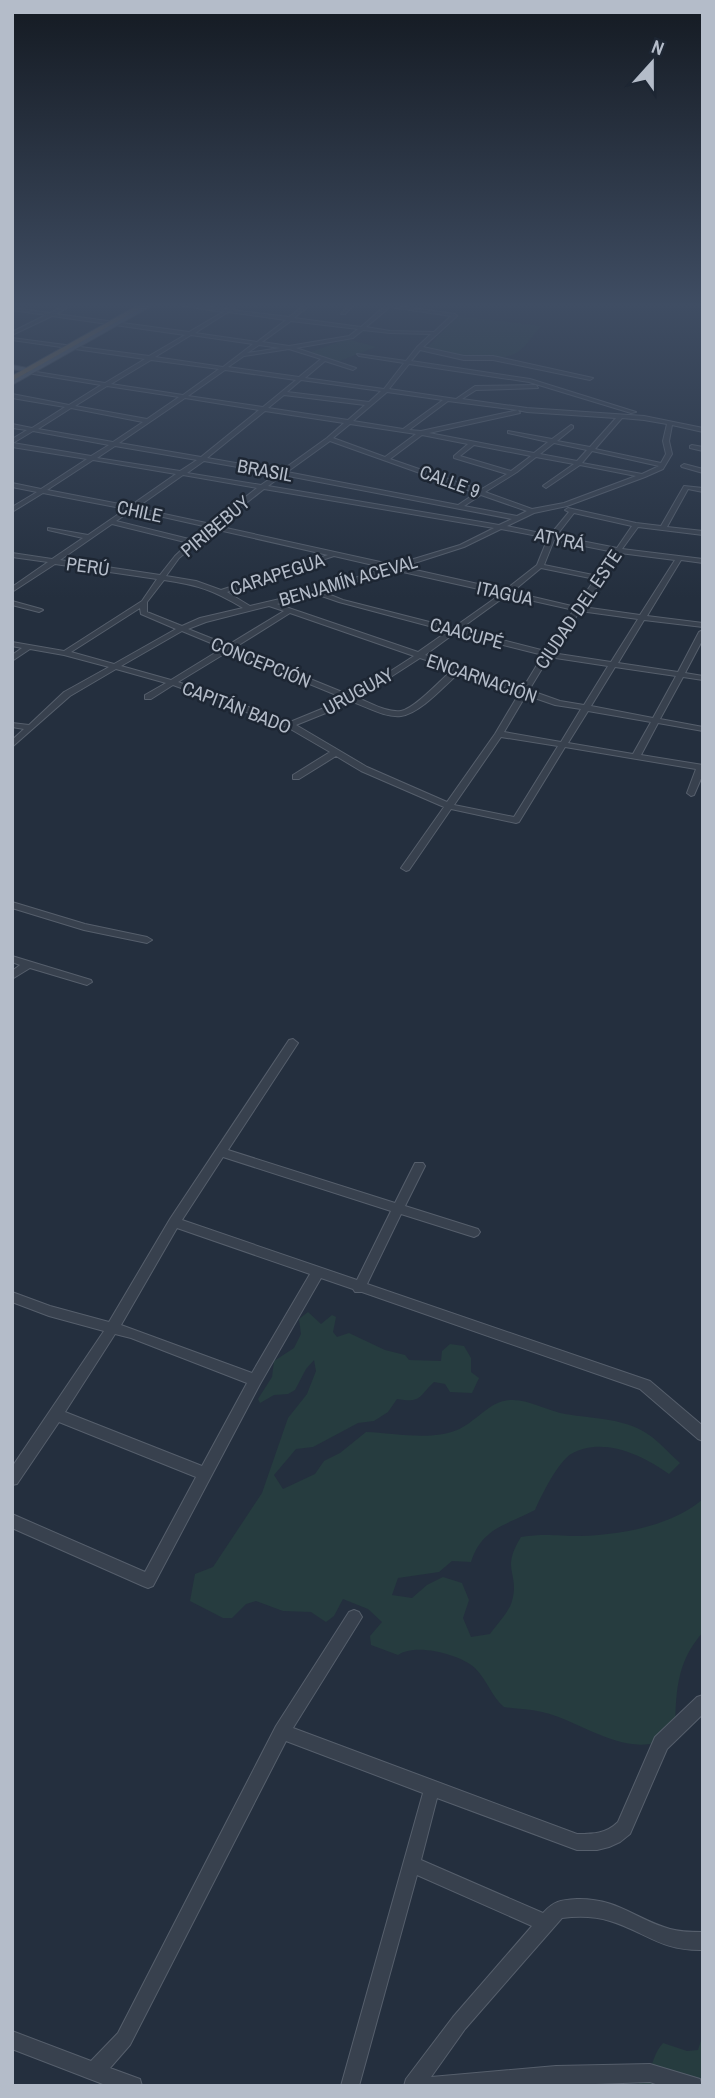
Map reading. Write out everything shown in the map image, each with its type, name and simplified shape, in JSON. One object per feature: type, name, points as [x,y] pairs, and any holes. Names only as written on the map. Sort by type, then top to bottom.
[{"type":"street","points":[[50,402],[148,421]]},
{"type":"street","points":[[12,444],[76,402]]},
{"type":"street","points":[[12,510],[93,459],[175,402]]},
{"type":"street","points":[[220,402],[405,430],[643,476]]},
{"type":"street","points":[[12,590],[204,458],[274,402]]},
{"type":"street","points":[[352,402],[370,404]]},
{"type":"street","name":"PIRIBEBUY","points":[[65,653],[144,602],[177,557],[211,526],[329,439],[372,402]]},
{"type":"street","points":[[405,430],[443,402]]},
{"type":"street","points":[[463,402],[527,410],[644,418]]},
{"type":"street","points":[[598,402],[644,418],[703,430]]},
{"type":"street","points":[[387,458],[421,433],[527,410]]},
{"type":"street","points":[[546,486],[578,464],[621,416]]},
{"type":"street","points":[[510,432],[663,466],[669,454],[667,441],[670,424]]},
{"type":"street","name":"BRASIL","points":[[12,426],[283,472],[518,518]]},
{"type":"street","points":[[458,507],[511,473],[572,427]]},
{"type":"street","name":"CALLE 9","points":[[329,439],[532,511]]},
{"type":"street","points":[[473,443],[456,457],[511,473]]},
{"type":"street","name":"ATYRÁ","points":[[12,444],[501,527],[618,551],[703,561]]},
{"type":"street","points":[[692,447],[703,449]]},
{"type":"street","name":"BENJAMÍN ACEVAL","points":[[12,745],[67,694],[181,629],[248,608],[316,592],[469,543],[532,511],[558,507],[663,466]]},
{"type":"street","points":[[684,466],[703,471]]},
{"type":"street","name":"CHILE","points":[[12,485],[130,508],[390,568]]},
{"type":"street","points":[[663,528],[686,488],[703,490]]},
{"type":"street","points":[[558,507],[636,525],[703,533]]},
{"type":"street","name":"URUGUAY","points":[[290,725],[352,699],[506,593],[540,566],[552,537],[573,511]]},
{"type":"street","points":[[111,522],[193,542]]},
{"type":"street","name":"CIUDAD DEL ESTE","points":[[407,869],[526,693],[524,688],[636,525]]},
{"type":"street","points":[[50,529],[88,537]]},
{"type":"street","name":"PERÚ","points":[[12,555],[165,576],[221,592],[248,608]]},
{"type":"street","name":"CARAPEGUA","points":[[221,592],[333,555]]},
{"type":"street","points":[[565,744],[640,617],[679,558]]},
{"type":"street","points":[[540,566],[599,578]]},
{"type":"street","name":"ITAGUA","points":[[390,568],[578,609],[703,625]]},
{"type":"street","name":"CAACUPÉ","points":[[316,592],[547,654],[703,678]]},
{"type":"street","points":[[143,613],[144,602]]},
{"type":"street","points":[[12,603],[40,610]]},
{"type":"street","name":"ENCARNACIÓN","points":[[268,603],[287,612],[526,693],[586,709],[703,729]]},
{"type":"street","name":"CONCEPCIÓN","points":[[128,611],[143,613],[352,699],[399,714],[412,710],[458,669]]},
{"type":"street","points":[[148,697],[287,612]]},
{"type":"street","points":[[637,755],[703,632]]},
{"type":"street","name":"CAPITÁN BADO","points":[[12,644],[65,653],[171,682],[290,725],[364,769],[449,806],[516,820],[565,744]]},
{"type":"street","points":[[12,659],[28,647]]},
{"type":"street","points":[[12,725],[31,728]]},
{"type":"street","points":[[499,734],[702,768],[691,793]]},
{"type":"street","points":[[296,776],[336,752]]},
{"type":"street","points":[[14,908],[147,940]]},
{"type":"street","points":[[12,959],[87,982]]},
{"type":"street","points":[[12,976],[28,964]]},
{"type":"street","points":[[12,1479],[113,1327],[174,1222],[293,1043]]},
{"type":"street","points":[[220,1152],[474,1232]]},
{"type":"street","points":[[359,1288],[419,1166]]},
{"type":"street","points":[[174,1222],[645,1385],[652,1388],[703,1435]]},
{"type":"street","points":[[12,1521],[148,1581],[255,1380],[318,1272]]},
{"type":"street","points":[[12,1297],[49,1311],[113,1327],[255,1380]]},
{"type":"street","points":[[56,1415],[205,1474]]},
{"type":"street","points":[[93,2072],[124,2039],[282,1732],[354,1617]]},
{"type":"street","points":[[282,1732],[577,1842],[615,1839],[624,1828],[661,1743],[703,1703]]},
{"type":"street","points":[[350,2086],[432,1788]]},
{"type":"street","points":[[411,1864],[545,1923]]},
{"type":"street","points":[[413,2086],[459,2023],[557,1910],[587,1907],[622,1916],[653,1934],[670,1940],[703,1941]]},
{"type":"street","points":[[12,2040],[133,2086]]},
{"type":"street","points":[[430,2086],[556,2075],[649,2073],[694,2086]]},
{"type":"green space","points":[[308,1312],[321,1324],[332,1315],[336,1317],[333,1332],[337,1337],[349,1333],[385,1350],[405,1355],[409,1360],[441,1361],[442,1351],[450,1344],[464,1346],[471,1358],[471,1372],[479,1378],[472,1393],[450,1392],[445,1384],[434,1382],[415,1399],[397,1399],[388,1412],[374,1421],[358,1423],[313,1447],[296,1449],[274,1475],[283,1489],[315,1474],[324,1461],[340,1453],[366,1432],[412,1436],[447,1433],[464,1426],[497,1403],[513,1400],[565,1414],[632,1426],[652,1437],[680,1463],[669,1474],[647,1460],[609,1447],[583,1449],[571,1454],[555,1472],[535,1510],[488,1535],[471,1562],[452,1561],[439,1572],[398,1578],[392,1595],[412,1598],[427,1585],[443,1577],[462,1583],[469,1600],[463,1618],[471,1637],[490,1634],[506,1614],[512,1601],[512,1557],[521,1537],[580,1536],[628,1531],[676,1516],[703,1499],[703,1632],[682,1668],[677,1693],[675,1735],[641,1745],[624,1743],[542,1712],[504,1707],[475,1668],[459,1658],[426,1650],[398,1655],[371,1645],[370,1636],[382,1622],[368,1609],[343,1599],[334,1616],[326,1622],[311,1612],[283,1611],[256,1601],[246,1604],[232,1618],[223,1618],[190,1601],[195,1574],[213,1567],[262,1493],[288,1418],[307,1394],[316,1371],[314,1360],[295,1390],[288,1394],[274,1395],[260,1403],[258,1399],[272,1377],[274,1361],[294,1348],[301,1334],[299,1319]]},
{"type":"green space","points":[[703,2034],[703,2086],[635,2086],[646,2077],[663,2043],[687,2051],[698,2050]]}]
